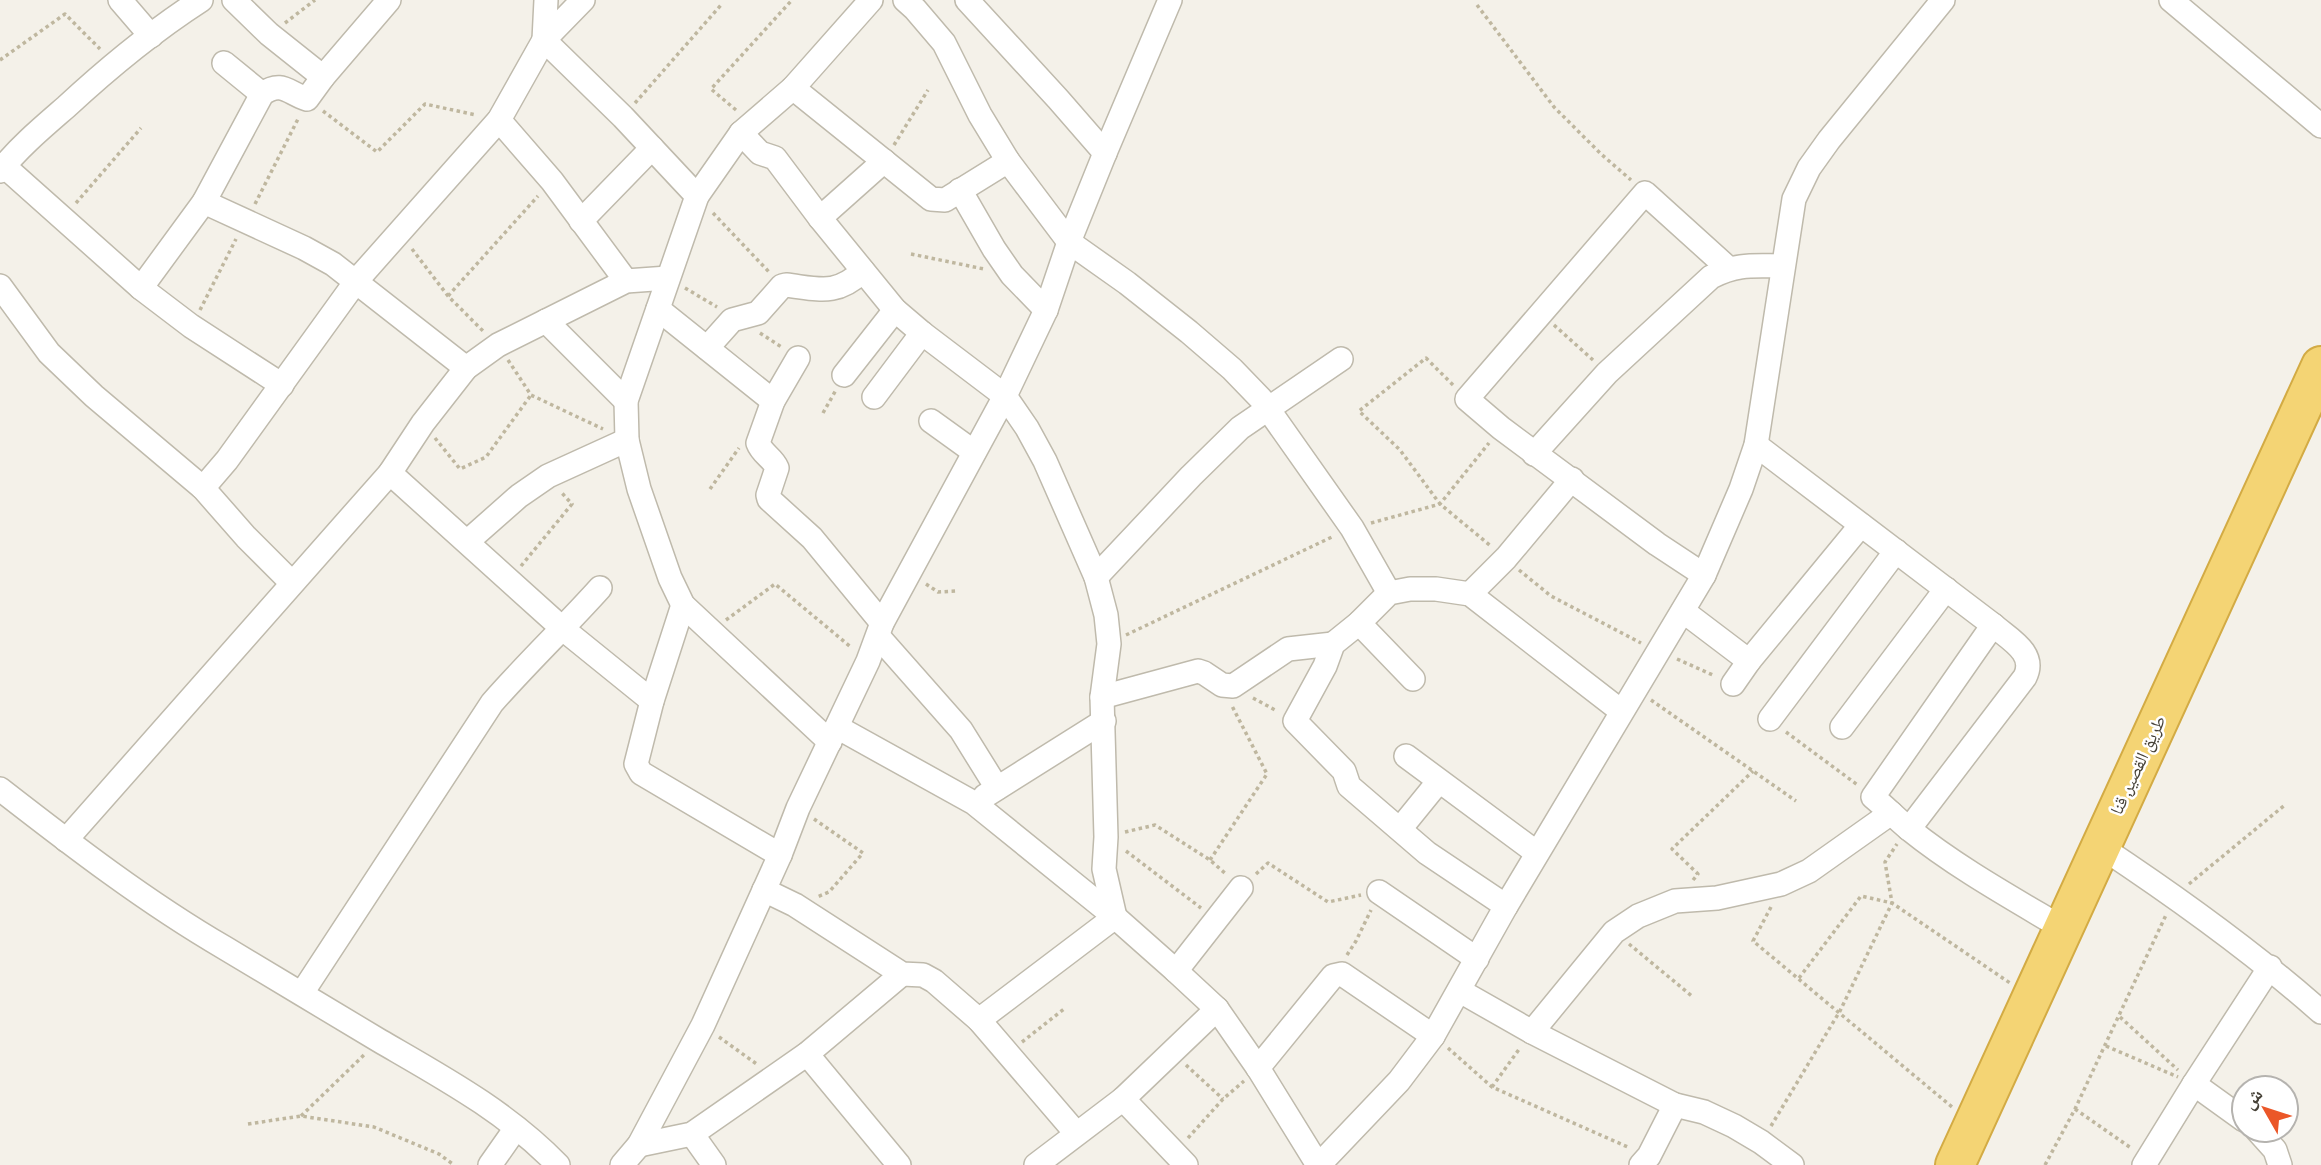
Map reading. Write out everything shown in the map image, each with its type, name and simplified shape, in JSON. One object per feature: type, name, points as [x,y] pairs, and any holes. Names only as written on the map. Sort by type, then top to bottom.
[{"type":"highway","name":"طريق القصير, قنا","points":[[1955,1165],[2321,366]]},
{"type":"street","points":[[120,0],[151,36]]},
{"type":"street","points":[[201,0],[171,19],[114,63],[21,147],[2,168],[141,288],[191,326],[282,385]]},
{"type":"street","points":[[234,0],[269,34],[323,77]]},
{"type":"street","points":[[141,288],[204,202],[262,94],[271,88],[281,87],[307,99],[389,0]]},
{"type":"street","points":[[546,0],[544,40],[623,117],[697,196]]},
{"type":"street","points":[[204,488],[357,280],[499,120],[544,40],[583,0]]},
{"type":"street","points":[[871,0],[793,88],[746,127],[697,196],[668,278],[626,401],[627,440],[639,489],[670,578],[683,605],[711,632],[833,735],[974,803],[1115,917],[1176,971],[1217,1009],[1258,1068],[1318,1165],[1399,1082],[1433,1035],[1537,853],[1704,575],[1728,522],[1756,445],[1794,199],[1809,168],[1943,0]]},
{"type":"street","points":[[905,0],[944,43],[980,115],[1008,161],[1069,242],[1127,283],[1232,369],[1261,399],[1352,528],[1389,593]]},
{"type":"street","points":[[967,0],[1105,153]]},
{"type":"street","points":[[622,1165],[639,1145],[703,1025],[880,630],[909,571],[1005,396],[1046,310],[1069,242],[1170,0]]},
{"type":"street","points":[[2171,0],[2321,126]]},
{"type":"street","points":[[225,63],[262,94]]},
{"type":"street","points":[[793,88],[931,199],[945,200],[1008,161]]},
{"type":"street","points":[[499,120],[552,181],[626,282]]},
{"type":"street","points":[[746,127],[760,153],[775,158],[895,310],[1005,396],[1045,461],[1096,577],[1106,615],[1109,644],[1102,697],[1106,837],[1104,869],[1115,917]]},
{"type":"street","points":[[581,221],[653,148]]},
{"type":"street","points":[[820,218],[884,161]]},
{"type":"street","points":[[960,190],[1012,275],[1046,310]]},
{"type":"street","points":[[1704,575],[1534,454],[1467,399],[1646,193],[1728,268]]},
{"type":"street","points":[[204,202],[319,255],[357,280],[466,368]]},
{"type":"street","points":[[1534,454],[1607,373],[1711,277],[1728,268],[1783,266]]},
{"type":"street","points":[[707,348],[736,318],[758,313],[782,286],[828,290],[850,283],[863,271]]},
{"type":"street","points":[[66,840],[390,473],[423,423],[466,368],[498,345],[626,282],[668,278]]},
{"type":"street","points":[[0,286],[49,353],[94,396],[204,488],[246,537],[292,583]]},
{"type":"street","points":[[658,309],[773,401]]},
{"type":"street","points":[[844,376],[895,310]]},
{"type":"street","points":[[547,321],[626,401]]},
{"type":"street","points":[[874,397],[922,333]]},
{"type":"street","points":[[798,358],[773,401],[758,443],[778,468],[768,491],[769,499],[811,538],[880,630],[961,730],[998,788]]},
{"type":"street","points":[[1096,577],[1240,428],[1341,359]]},
{"type":"street","points":[[931,421],[974,452]]},
{"type":"street","points":[[468,541],[519,496],[548,476],[627,440]]},
{"type":"street","points":[[1756,445],[1993,625],[2028,657],[2029,669],[2025,677],[1909,828]]},
{"type":"street","points":[[390,473],[563,629],[652,701]]},
{"type":"street","points":[[1470,594],[1506,558],[1572,479]]},
{"type":"street","points":[[1733,684],[1749,660],[1861,525]]},
{"type":"street","points":[[1770,719],[1896,551]]},
{"type":"street","points":[[302,993],[492,703],[600,588]]},
{"type":"street","points":[[1506,906],[1427,853],[1349,786],[1344,771],[1294,721],[1325,666],[1333,644],[1389,593],[1409,589],[1436,589],[1470,594],[1621,711]]},
{"type":"street","points":[[1842,727],[1946,589]]},
{"type":"street","points":[[683,605],[652,701],[637,769],[641,774],[780,855]]},
{"type":"street","points":[[1683,611],[1749,660]]},
{"type":"street","points":[[1359,623],[1413,679]]},
{"type":"street","points":[[1993,625],[1873,797],[1909,828],[1996,889],[2064,929]]},
{"type":"street","points":[[1102,697],[1198,671],[1227,686],[1288,649],[1333,644]]},
{"type":"street","points":[[974,803],[1104,721]]},
{"type":"street","points":[[1406,756],[1537,853]]},
{"type":"street","points":[[1400,829],[1439,781]]},
{"type":"street","points":[[0,789],[66,840],[221,946],[460,1087],[516,1128],[558,1165]]},
{"type":"street","points":[[1532,1032],[1614,932],[1638,916],[1675,901],[1717,898],[1781,884],[1809,871],[1891,813]]},
{"type":"street","points":[[2101,847],[2175,896],[2270,967],[2321,1012]]},
{"type":"street","points":[[1176,971],[1241,888]]},
{"type":"street","points":[[764,890],[795,905],[902,974],[923,975],[934,981],[979,1020],[1076,1133]]},
{"type":"street","points":[[1379,892],[1477,959]]},
{"type":"street","points":[[979,1020],[1115,917]]},
{"type":"street","points":[[2145,1162],[2270,967]]},
{"type":"street","points":[[639,1145],[692,1134],[807,1054],[902,974]]},
{"type":"street","points":[[1258,1068],[1333,976],[1342,974],[1433,1035]]},
{"type":"street","points":[[1460,991],[1532,1032],[1675,1105],[1704,1112],[1762,1142],[1792,1165]]},
{"type":"street","points":[[1037,1165],[1123,1098],[1217,1009]]},
{"type":"street","points":[[807,1054],[899,1165]]},
{"type":"street","points":[[2194,1084],[2230,1110]]},
{"type":"street","points":[[1123,1098],[1180,1159]]},
{"type":"street","points":[[1649,1162],[1675,1105]]},
{"type":"street","points":[[490,1165],[516,1128]]},
{"type":"street","points":[[692,1134],[714,1165]]},
{"type":"street","points":[[2270,1144],[2275,1150],[2280,1165]]},
{"type":"path","points":[[269,34],[315,0]]},
{"type":"path","points":[[746,127],[711,89],[792,0]]},
{"type":"path","points":[[623,117],[721,5]]},
{"type":"path","points":[[1477,5],[1554,107],[1601,154],[1646,193]]},
{"type":"path","points":[[0,60],[65,14],[114,63]]},
{"type":"path","points":[[884,161],[928,90]]},
{"type":"path","points":[[191,326],[266,184],[307,99],[377,152],[425,104],[499,120]]},
{"type":"path","points":[[62,218],[141,128]]},
{"type":"path","points":[[448,296],[552,181]]},
{"type":"path","points":[[697,196],[782,286]]},
{"type":"path","points":[[400,232],[448,296],[498,345],[531,395],[627,440]]},
{"type":"path","points":[[911,254],[1012,275]]},
{"type":"path","points":[[668,278],[798,358]]},
{"type":"path","points":[[1541,313],[1607,373]]},
{"type":"path","points":[[1467,399],[1426,358],[1359,411],[1400,450],[1440,504],[1551,596],[1658,651],[1733,684]]},
{"type":"path","points":[[423,423],[460,469],[486,457],[531,395]]},
{"type":"path","points":[[1109,644],[1352,528],[1440,504],[1501,428]]},
{"type":"path","points":[[509,580],[572,504],[548,476]]},
{"type":"path","points":[[909,571],[938,592],[957,591]]},
{"type":"path","points":[[711,632],[775,584],[868,661]]},
{"type":"path","points":[[1227,686],[1294,721]]},
{"type":"path","points":[[1106,837],[1155,825],[1210,860],[1268,774],[1227,686]]},
{"type":"path","points":[[1634,689],[1796,801]]},
{"type":"path","points":[[1770,719],[1873,797]]},
{"type":"path","points":[[1675,901],[1698,874],[1672,849],[1753,771]]},
{"type":"path","points":[[2045,1165],[2076,1109],[2175,896],[2286,804]]},
{"type":"path","points":[[795,905],[829,892],[863,853],[798,808]]},
{"type":"path","points":[[1762,1142],[1840,1011],[1892,903],[1885,862],[1909,828]]},
{"type":"path","points":[[1106,837],[1216,919]]},
{"type":"path","points":[[1241,888],[1268,863],[1328,902],[1379,892]]},
{"type":"path","points":[[1333,976],[1356,942],[1379,892]]},
{"type":"path","points":[[1973,1125],[1799,978],[1861,896],[1892,903],[2032,998]]},
{"type":"path","points":[[1614,932],[1693,996]]},
{"type":"path","points":[[1007,1053],[1064,1009]]},
{"type":"path","points":[[2120,1017],[2194,1084]]},
{"type":"path","points":[[703,1025],[775,1077]]},
{"type":"path","points":[[1492,1087],[1532,1032]]},
{"type":"path","points":[[1433,1035],[1492,1087],[1649,1162]]},
{"type":"path","points":[[301,1116],[379,1040]]},
{"type":"path","points":[[2106,1046],[2194,1084]]},
{"type":"path","points":[[1173,1053],[1223,1099]]},
{"type":"path","points":[[1180,1159],[1223,1099],[1258,1068]]},
{"type":"path","points":[[2076,1109],[2145,1162]]},
{"type":"path","points":[[248,1124],[301,1116],[374,1127],[439,1154],[454,1165]]}]
